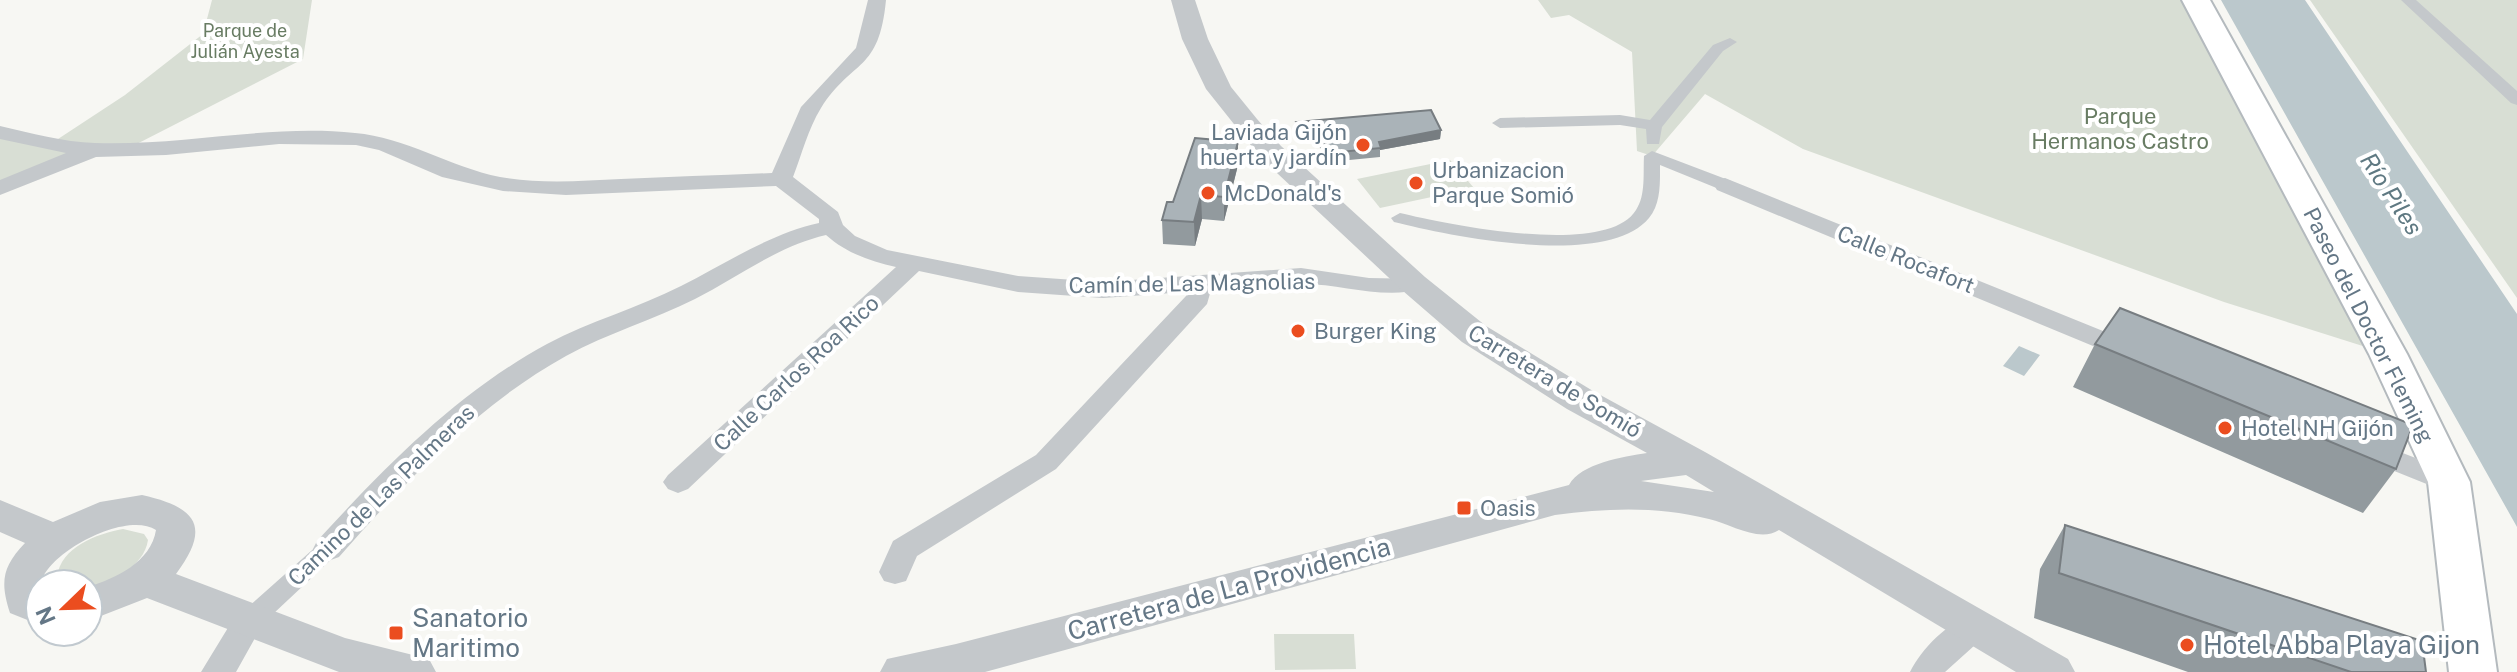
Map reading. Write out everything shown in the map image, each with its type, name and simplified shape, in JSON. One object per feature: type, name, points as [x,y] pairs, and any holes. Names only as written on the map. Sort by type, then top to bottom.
[{"type":"main road","name":"Paseo del Doctor Fleming","points":[[2196,0],[2388,354],[2449,482],[2473,672]]},
{"type":"street","points":[[0,132],[46,144],[94,150],[166,148],[279,138],[356,139],[385,145],[450,172],[503,184],[566,188],[781,179],[806,119],[818,99],[869,47],[874,34],[877,0]]},
{"type":"street","name":"Carretera de Somió","points":[[1183,0],[1195,39],[1219,89],[1247,125],[1271,152],[1414,284],[1474,334],[1580,400],[1692,461],[1858,559]]},
{"type":"street","points":[[2408,0],[2517,100]]},
{"type":"street","points":[[1400,218],[1427,226],[1527,241],[1584,240],[1625,228],[1642,217],[1650,198],[1654,126],[1718,48],[1730,42]]},
{"type":"street","points":[[1500,123],[1620,120],[1654,126]]},
{"type":"street","points":[[0,188],[94,150]]},
{"type":"street","name":"Calle Rocafort","points":[[1652,156],[2153,360]]},
{"type":"street","name":"Camín de Las Magnolias","points":[[781,179],[830,217],[831,227],[847,241],[880,256],[1018,284],[1103,290],[1301,276],[1369,286],[1414,284]]},
{"type":"street","name":"Camino de Las Palmeras","points":[[218,672],[248,622],[328,549],[390,481],[484,396],[556,350],[684,295],[807,231],[831,227]]},
{"type":"street","name":"Calle Carlos Roa Rico","points":[[678,482],[913,264]]},
{"type":"street","points":[[895,572],[904,549],[1046,462],[1198,298],[1199,282]]},
{"type":"street","points":[[1580,400],[1612,432],[1620,448],[1607,485]]},
{"type":"street","points":[[2344,439],[2449,482]]},
{"type":"street","name":"Carretera de La Providencia","points":[[902,672],[971,658],[1607,485],[1670,473],[1692,461]]},
{"type":"street","name":"Carretera de La Providencia","points":[[1607,485],[1689,497],[1858,559]]},
{"type":"street","points":[[27,568],[56,540],[114,513],[142,509],[165,513],[177,524],[177,541],[165,561],[146,580],[104,597]]},
{"type":"street","points":[[0,515],[56,540]]},
{"type":"street","points":[[1858,559],[2053,672]]},
{"type":"street","points":[[24,574],[19,585],[24,598]]},
{"type":"street","points":[[146,580],[248,622],[341,655],[414,672]]},
{"type":"street","points":[[1927,672],[1932,663],[1974,627]]},
{"type":"green space","name":"Parque de Julián Ayesta","points":[[212,0],[312,0],[303,59],[125,150],[94,150],[0,188],[0,132],[46,144],[58,139],[125,95],[203,34]]},
{"type":"green space","name":"Parque Hermanos Castro","points":[[1538,0],[2196,0],[2388,354],[2224,302],[1803,149],[1705,94],[1652,156],[1637,151],[1632,52],[1569,15],[1551,18]]},
{"type":"green space","points":[[2310,0],[2517,0],[2517,298]]},
{"type":"green space","name":"Urbanizacion Parque Somió","points":[[1450,160],[1474,188],[1380,208],[1357,179]]},
{"type":"green space","points":[[123,529],[144,534],[148,540],[134,565],[104,582],[104,568],[60,568],[73,550],[102,534]]},
{"type":"green space","points":[[1274,634],[1354,634],[1356,669],[1275,670]]},
{"type":"water","name":"Río Piles","points":[[2221,0],[2305,0],[2517,314],[2517,527]]},
{"type":"water","points":[[2019,346],[2040,355],[2024,376],[2003,366]]},
{"type":"building","name":"Laviada Gijón huerta y jardín","points":[[1431,110],[1441,130],[1379,142],[1381,148],[1330,153],[1326,144],[1297,122]]},
{"type":"building","points":[[1195,138],[1238,142],[1224,197],[1201,195],[1194,222],[1162,220],[1167,202],[1173,202]]},
{"type":"building","points":[[2120,308],[2413,425],[2396,469],[2095,344]]},
{"type":"building","points":[[2065,525],[2422,641],[2426,672],[2351,672],[2059,573]]},
{"type":"place","name":"Laviada Gijón huerta y jardín","points":[[1363,145]]},
{"type":"place","name":"Urbanizacion Parque Somió","points":[[1416,183]]},
{"type":"place","name":"McDonald's","points":[[1208,193]]},
{"type":"place","name":"Burger King","points":[[1298,331]]},
{"type":"place","name":"Hotel NH Gijón","points":[[2225,428]]},
{"type":"place","name":"Oasis","points":[[1464,508]]},
{"type":"place","name":"Sanatorio Maritimo","points":[[396,633]]},
{"type":"place","name":"Hotel Abba Playa Gijon","points":[[2187,645]]}]
